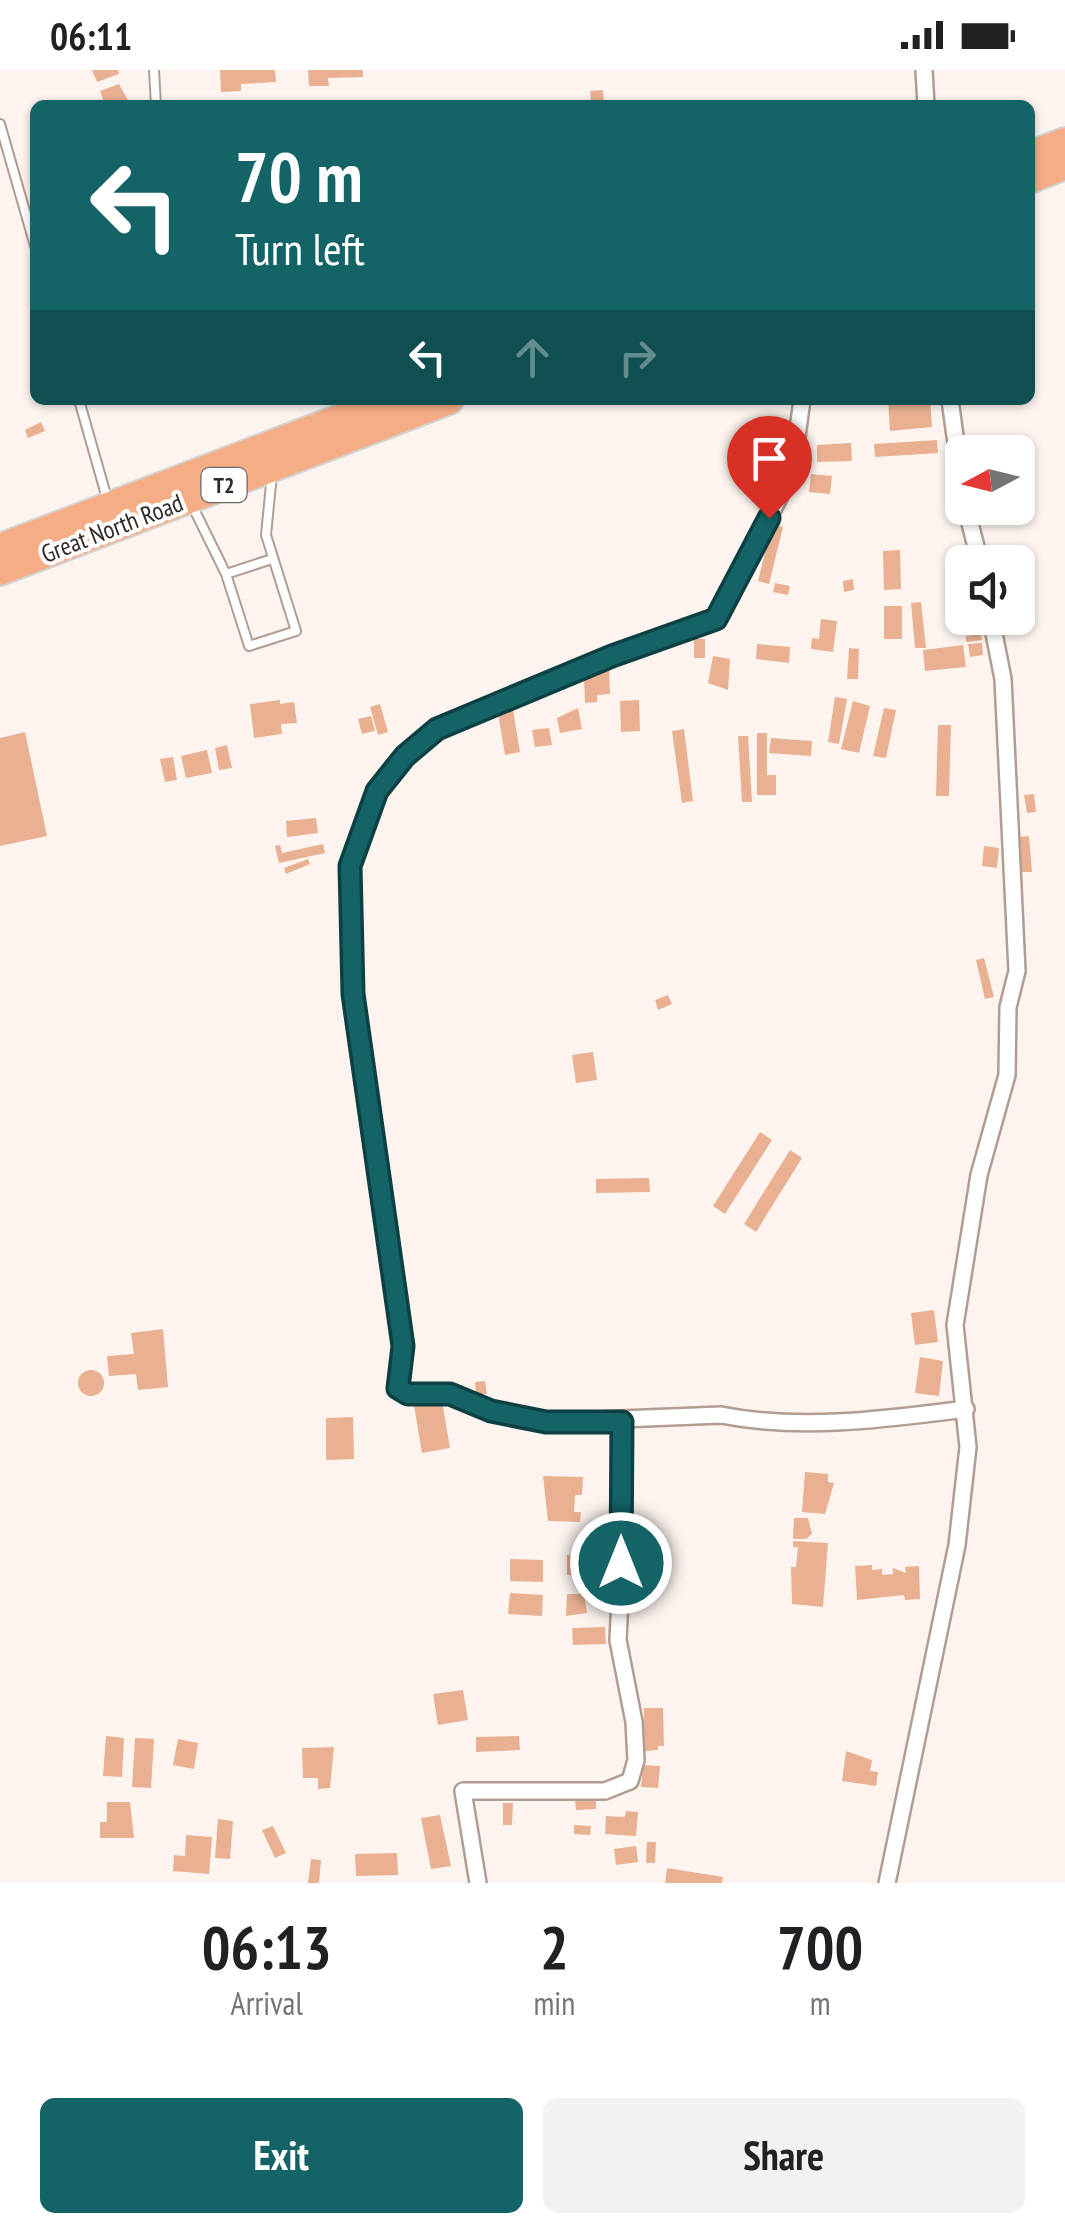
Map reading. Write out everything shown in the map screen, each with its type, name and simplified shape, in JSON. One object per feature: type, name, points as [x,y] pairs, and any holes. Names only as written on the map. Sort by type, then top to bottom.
[{"type":"highway","points":[[1035,153],[1065,142]]},
{"type":"highway","points":[[1035,177],[1065,166]]},
{"type":"highway","name":"Great North Road","points":[[0,548],[384,406]]},
{"type":"highway","name":"Great North Road","points":[[0,571],[274,466],[384,406]]},
{"type":"street","points":[[924,70],[926,100]]},
{"type":"street","points":[[801,405],[792,474],[716,619],[612,656],[437,729],[405,756],[377,791],[350,866],[353,994],[403,1346],[398,1388],[408,1394],[450,1394],[491,1411],[546,1422],[622,1422],[721,1415],[750,1421],[854,1422],[966,1409]]},
{"type":"street","points":[[951,405],[955,435]]},
{"type":"street","points":[[887,1883],[958,1545],[966,1478],[966,1409],[955,1325],[979,1175],[1006,1075],[1008,1007],[1017,971],[1004,692],[994,635]]},
{"type":"street","points":[[478,1883],[462,1791],[605,1792],[630,1782],[636,1771],[634,1722],[618,1640],[623,1538],[622,1422]]},
{"type":"lane","points":[[154,70],[156,100]]},
{"type":"lane","points":[[0,124],[30,229]]},
{"type":"lane","points":[[79,405],[110,507]]},
{"type":"lane","points":[[188,499],[226,574],[249,646],[296,630],[266,534],[274,466]]},
{"type":"lane","points":[[226,574],[272,558]]},
{"type":"building","points":[[92,70],[118,70],[119,74],[97,82]]},
{"type":"building","points":[[220,70],[275,70],[276,82],[241,84],[241,91],[221,92]]},
{"type":"building","points":[[308,70],[363,70],[363,77],[328,78],[329,86],[309,86]]},
{"type":"building","points":[[119,84],[128,100],[103,100],[100,91]]},
{"type":"building","points":[[603,90],[604,100],[591,100],[590,91]]},
{"type":"building","points":[[888,405],[930,405],[932,427],[890,431]]},
{"type":"building","points":[[41,422],[45,431],[28,438],[25,430]]},
{"type":"building","points":[[937,440],[938,453],[875,457],[874,444]]},
{"type":"building","points":[[851,443],[852,461],[817,462],[817,445]]},
{"type":"building","points":[[811,474],[832,476],[830,494],[809,492]]},
{"type":"building","points":[[772,524],[783,527],[769,584],[758,581]]},
{"type":"building","points":[[900,550],[901,589],[884,590],[883,551]]},
{"type":"building","points":[[853,579],[854,590],[844,592],[843,581]]},
{"type":"building","points":[[775,583],[790,586],[788,595],[773,592]]},
{"type":"building","points":[[921,602],[926,648],[915,648],[911,603]]},
{"type":"building","points":[[884,606],[902,606],[902,639],[884,639]]},
{"type":"building","points":[[821,619],[837,621],[833,652],[811,649],[812,638],[819,639]]},
{"type":"building","points":[[981,635],[982,640],[966,642],[966,636]]},
{"type":"building","points":[[694,639],[705,639],[705,658],[694,658]]},
{"type":"building","points":[[982,643],[983,655],[970,657],[968,644]]},
{"type":"building","points":[[757,644],[790,647],[789,663],[756,659]]},
{"type":"building","points":[[963,645],[966,667],[925,671],[923,650]]},
{"type":"building","points":[[849,648],[859,649],[858,679],[847,679]]},
{"type":"building","points":[[713,656],[730,659],[728,690],[708,683]]},
{"type":"building","points":[[597,667],[609,667],[610,694],[597,695],[597,702],[585,703],[584,676],[598,676]]},
{"type":"building","points":[[835,697],[847,699],[839,744],[828,742]]},
{"type":"building","points":[[280,700],[280,704],[294,702],[297,723],[281,724],[282,734],[254,738],[250,704]]},
{"type":"building","points":[[639,700],[640,731],[621,732],[620,701]]},
{"type":"building","points":[[853,701],[870,706],[859,753],[841,749]]},
{"type":"building","points":[[380,704],[388,732],[378,735],[370,707]]},
{"type":"building","points":[[578,708],[582,729],[560,733],[557,718]]},
{"type":"building","points":[[884,708],[896,710],[886,758],[873,756]]},
{"type":"building","points":[[513,710],[520,752],[505,755],[498,713]]},
{"type":"building","points":[[371,716],[375,731],[362,734],[358,719]]},
{"type":"building","points":[[938,725],[951,725],[949,796],[936,796]]},
{"type":"building","points":[[549,728],[552,745],[535,747],[532,730]]},
{"type":"building","points":[[684,729],[693,801],[682,803],[672,731]]},
{"type":"building","points":[[25,732],[47,836],[0,846],[0,738]]},
{"type":"building","points":[[757,733],[767,733],[767,775],[776,775],[776,795],[757,795]]},
{"type":"building","points":[[738,736],[748,736],[752,802],[742,802]]},
{"type":"building","points":[[771,738],[812,741],[811,756],[769,753]]},
{"type":"building","points":[[227,745],[232,768],[219,770],[215,748]]},
{"type":"building","points":[[207,750],[212,773],[186,778],[181,756]]},
{"type":"building","points":[[173,757],[177,780],[165,782],[160,759]]},
{"type":"building","points":[[1034,794],[1036,812],[1027,813],[1024,795]]},
{"type":"building","points":[[316,818],[318,833],[287,837],[286,821]]},
{"type":"building","points":[[1029,836],[1032,872],[1020,872],[1018,837]]},
{"type":"building","points":[[323,844],[325,853],[279,863],[275,846],[280,845],[282,853]]},
{"type":"building","points":[[984,846],[999,848],[997,868],[982,866]]},
{"type":"building","points":[[308,859],[310,864],[286,874],[284,868]]},
{"type":"building","points":[[984,958],[994,997],[985,999],[976,960]]},
{"type":"building","points":[[668,995],[672,1004],[658,1010],[655,1000]]},
{"type":"building","points":[[593,1052],[597,1080],[576,1083],[572,1055]]},
{"type":"building","points":[[760,1132],[772,1140],[725,1214],[713,1206]]},
{"type":"building","points":[[790,1150],[802,1158],[756,1232],[744,1224]]},
{"type":"building","points":[[649,1178],[650,1192],[596,1193],[596,1179]]},
{"type":"building","points":[[934,1310],[938,1342],[915,1345],[911,1313]]},
{"type":"building","points":[[163,1329],[168,1387],[138,1390],[136,1374],[109,1376],[107,1356],[134,1354],[131,1333]]},
{"type":"building","points":[[920,1357],[943,1361],[939,1396],[915,1393]]},
{"type":"building","points":[[91,1370],[100,1374],[104,1383],[100,1392],[91,1396],[82,1392],[78,1383],[82,1374]]},
{"type":"building","points":[[485,1381],[487,1394],[476,1395],[475,1382]]},
{"type":"building","points":[[442,1401],[450,1448],[422,1453],[414,1405]]},
{"type":"building","points":[[353,1417],[354,1459],[326,1460],[326,1418]]},
{"type":"building","points":[[805,1472],[828,1474],[828,1482],[834,1483],[825,1514],[802,1512]]},
{"type":"building","points":[[543,1476],[583,1477],[582,1495],[575,1495],[574,1512],[581,1512],[580,1522],[548,1521]]},
{"type":"building","points":[[794,1518],[808,1518],[812,1534],[806,1539],[793,1539]]},
{"type":"building","points":[[793,1541],[828,1543],[823,1607],[792,1604],[791,1567],[796,1567],[798,1547],[793,1547]]},
{"type":"building","points":[[567,1555],[603,1555],[603,1575],[567,1575]]},
{"type":"building","points":[[510,1559],[543,1560],[543,1582],[510,1581]]},
{"type":"building","points":[[872,1565],[872,1570],[882,1569],[882,1575],[893,1574],[893,1568],[906,1573],[905,1567],[919,1566],[920,1599],[905,1600],[904,1595],[857,1600],[855,1566]]},
{"type":"building","points":[[510,1593],[543,1595],[542,1616],[508,1614]]},
{"type":"building","points":[[567,1594],[584,1594],[587,1613],[566,1616]]},
{"type":"building","points":[[605,1627],[606,1644],[573,1645],[572,1628]]},
{"type":"building","points":[[463,1690],[468,1720],[438,1725],[433,1694]]},
{"type":"building","points":[[644,1708],[663,1708],[664,1746],[658,1746],[658,1750],[644,1751]]},
{"type":"building","points":[[106,1736],[124,1738],[122,1777],[103,1776]]},
{"type":"building","points":[[519,1736],[520,1750],[476,1752],[476,1737]]},
{"type":"building","points":[[135,1738],[154,1739],[151,1788],[132,1787]]},
{"type":"building","points":[[178,1739],[198,1743],[194,1769],[173,1765]]},
{"type":"building","points":[[334,1747],[330,1788],[318,1789],[318,1778],[303,1778],[302,1748]]},
{"type":"building","points":[[846,1751],[872,1760],[870,1771],[878,1772],[876,1786],[842,1781]]},
{"type":"building","points":[[643,1765],[660,1766],[658,1788],[641,1787]]},
{"type":"building","points":[[575,1800],[596,1800],[596,1809],[576,1810]]},
{"type":"building","points":[[107,1802],[130,1802],[134,1838],[100,1838],[100,1822],[107,1822]]},
{"type":"building","points":[[503,1803],[513,1803],[512,1825],[503,1825]]},
{"type":"building","points":[[626,1811],[638,1812],[636,1836],[605,1834],[606,1816],[625,1817]]},
{"type":"building","points":[[440,1815],[451,1866],[431,1869],[421,1818]]},
{"type":"building","points":[[218,1819],[233,1821],[230,1859],[215,1858]]},
{"type":"building","points":[[574,1825],[591,1826],[590,1835],[574,1834]]},
{"type":"building","points":[[273,1826],[286,1853],[275,1858],[262,1830]]},
{"type":"building","points":[[186,1835],[212,1837],[209,1874],[173,1871],[174,1855],[185,1856]]},
{"type":"building","points":[[647,1842],[656,1842],[655,1863],[646,1863]]},
{"type":"building","points":[[636,1846],[638,1862],[616,1865],[614,1849]]},
{"type":"building","points":[[397,1853],[398,1875],[356,1876],[355,1854]]},
{"type":"building","points":[[311,1859],[321,1860],[319,1883],[308,1883]]},
{"type":"building","points":[[667,1868],[723,1877],[722,1883],[665,1883]]},
{"type":"route","points":[[621,1563],[622,1422],[546,1422],[491,1411],[450,1394],[408,1394],[398,1388],[403,1346],[353,994],[350,866],[377,791],[415,746],[437,729],[612,656],[716,619],[769,518]]}]
